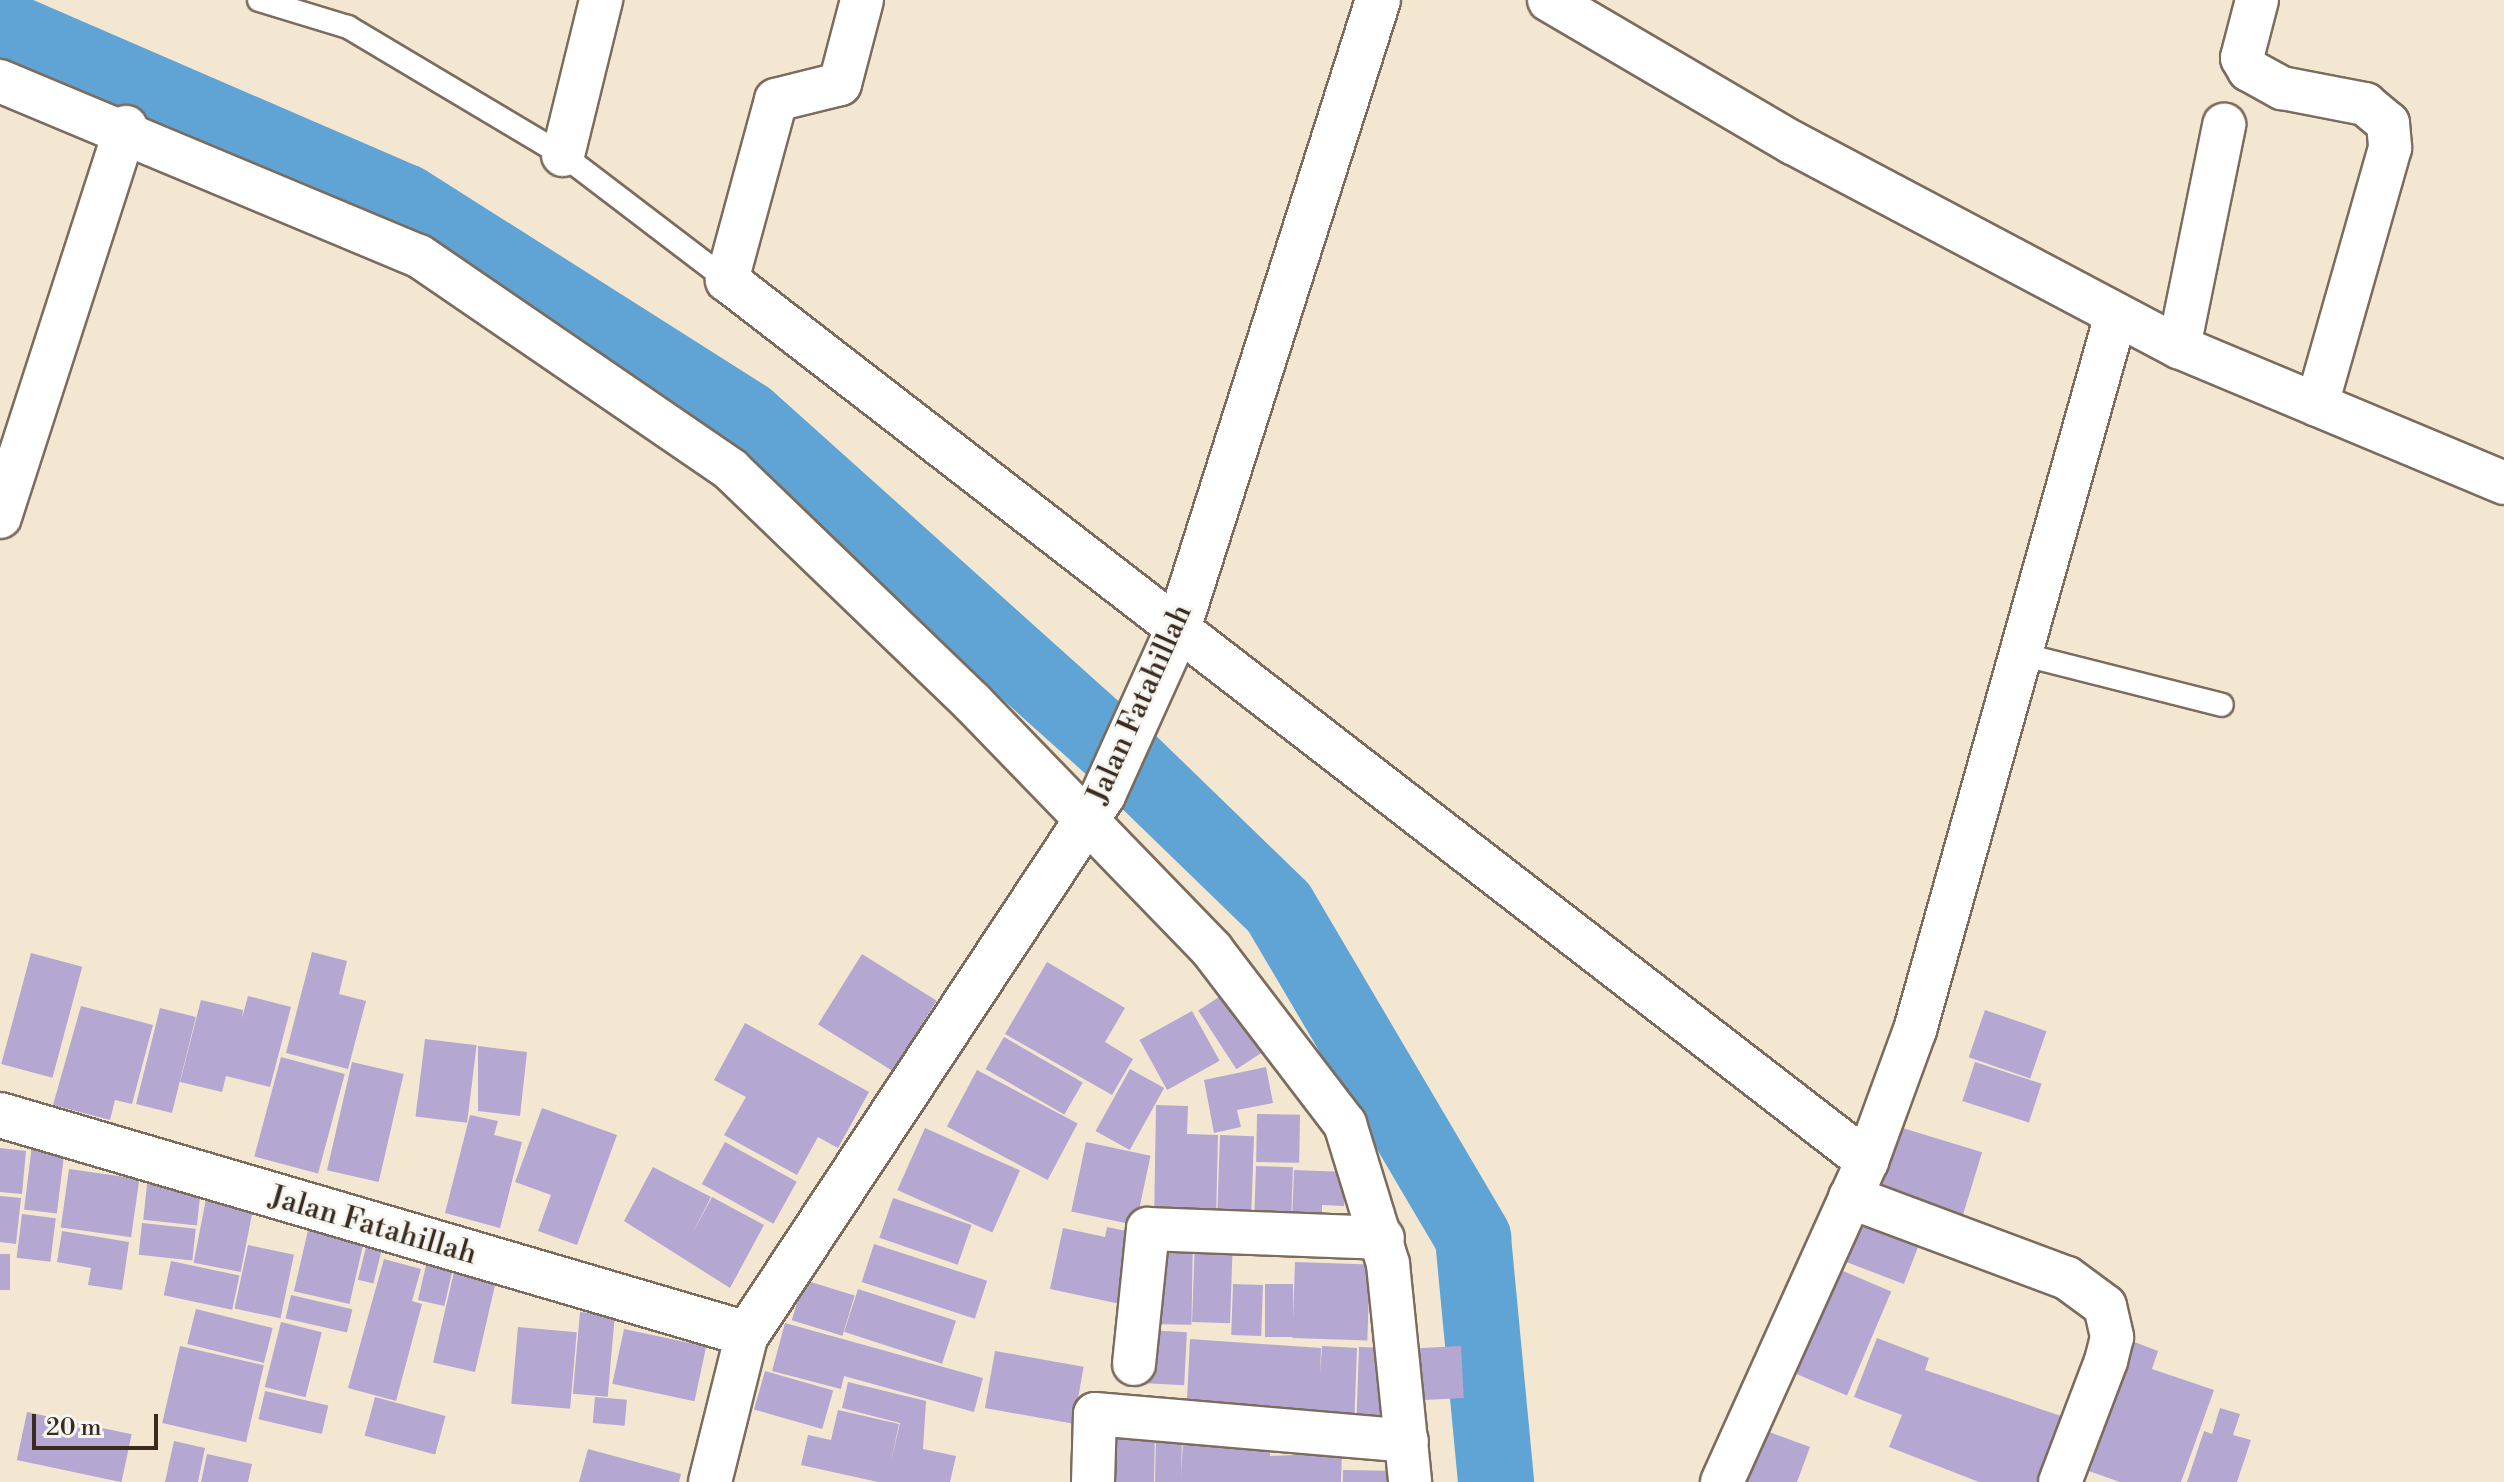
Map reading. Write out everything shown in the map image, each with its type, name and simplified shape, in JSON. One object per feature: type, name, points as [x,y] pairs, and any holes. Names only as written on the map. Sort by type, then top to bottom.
[{"type":"street","points":[[563,155],[601,0]]},
{"type":"street","points":[[862,0],[840,84],[776,100],[727,280],[1172,642],[1859,1179],[2067,1278],[2105,1306],[2112,1337],[2106,1361],[2060,1482]]},
{"type":"street","name":"Jalan Fatahillah","points":[[710,1482],[747,1334],[1095,808],[1172,642],[1378,0]]},
{"type":"street","points":[[1549,0],[1793,143],[2179,347],[2504,483]]},
{"type":"street","points":[[2257,0],[2242,58],[2249,70],[2282,88],[2365,104],[2388,123],[2390,148],[2317,405]]},
{"type":"street","points":[[0,81],[126,127],[419,256],[731,470],[1095,808],[1324,1088],[1345,1124],[1383,1238],[1410,1482]]},
{"type":"street","points":[[2179,347],[2224,125]]},
{"type":"street","points":[[0,517],[126,127]]},
{"type":"street","points":[[1722,1482],[1859,1179],[1915,1030],[2116,315]]},
{"type":"street","name":"Jalan Fatahillah","points":[[0,1115],[747,1334]]},
{"type":"street","points":[[1134,1364],[1148,1229],[1383,1238]]},
{"type":"street","points":[[1093,1482],[1095,1414],[1407,1441]]},
{"type":"lane","points":[[259,0],[348,27],[563,155],[727,280]]},
{"type":"lane","points":[[2021,654],[2222,705]]},
{"type":"building","points":[[312,952],[347,961],[339,994],[366,1001],[348,1069],[286,1053]]},
{"type":"building","points":[[31,953],[82,967],[52,1078],[1,1064]]},
{"type":"building","points":[[862,954],[937,1001],[893,1071],[818,1024]]},
{"type":"building","points":[[1047,962],[1125,1008],[1105,1042],[1133,1059],[1112,1095],[1005,1034]]},
{"type":"building","points":[[1236,986],[1274,1045],[1236,1069],[1198,1011]]},
{"type":"building","points":[[248,996],[291,1007],[270,1087],[226,1076],[222,1092],[180,1082],[201,1000],[243,1010],[242,1018]]},
{"type":"building","points":[[81,1006],[153,1025],[132,1104],[115,1100],[110,1120],[53,1105]]},
{"type":"building","points":[[160,1008],[196,1017],[172,1113],[136,1104]]},
{"type":"building","points":[[1985,1010],[2046,1031],[2030,1078],[1969,1057]]},
{"type":"building","points":[[1192,1011],[1220,1061],[1167,1090],[1140,1040]]},
{"type":"building","points":[[745,1023],[869,1092],[838,1148],[818,1137],[797,1175],[724,1135],[746,1097],[714,1080]]},
{"type":"building","points":[[1004,1037],[1083,1082],[1064,1115],[986,1069]]},
{"type":"building","points":[[425,1039],[477,1045],[467,1123],[415,1116]]},
{"type":"building","points":[[478,1046],[527,1052],[520,1116],[478,1111]]},
{"type":"building","points":[[281,1057],[345,1074],[318,1174],[254,1156]]},
{"type":"building","points":[[352,1062],[404,1074],[379,1182],[327,1170]]},
{"type":"building","points":[[1975,1062],[2042,1084],[2029,1123],[1962,1101]]},
{"type":"building","points":[[1266,1067],[1273,1103],[1237,1110],[1241,1127],[1214,1133],[1204,1080]]},
{"type":"building","points":[[1130,1069],[1164,1088],[1130,1150],[1096,1131]]},
{"type":"building","points":[[977,1070],[1078,1124],[1048,1180],[947,1127]]},
{"type":"building","points":[[1156,1105],[1188,1106],[1187,1134],[1218,1135],[1216,1220],[1154,1222]]},
{"type":"building","points":[[542,1108],[617,1135],[577,1245],[538,1231],[551,1195],[515,1182]]},
{"type":"building","points":[[1257,1114],[1300,1115],[1299,1163],[1256,1162]]},
{"type":"building","points":[[470,1115],[498,1121],[494,1135],[522,1142],[500,1228],[445,1213]]},
{"type":"building","points":[[1896,1126],[1982,1152],[1962,1216],[1876,1190]]},
{"type":"building","points":[[925,1128],[1020,1170],[992,1232],[897,1190]]},
{"type":"building","points":[[1220,1135],[1254,1136],[1251,1221],[1217,1220]]},
{"type":"building","points":[[725,1142],[797,1182],[773,1224],[702,1184]]},
{"type":"building","points":[[1086,1142],[1151,1156],[1136,1225],[1071,1211]]},
{"type":"building","points":[[32,1145],[65,1149],[57,1214],[24,1210]]},
{"type":"building","points":[[0,1148],[26,1151],[22,1194],[0,1192]]},
{"type":"building","points":[[1256,1166],[1293,1167],[1291,1223],[1254,1222]]},
{"type":"building","points":[[653,1167],[711,1197],[691,1236],[712,1197],[764,1225],[730,1288],[624,1221]]},
{"type":"building","points":[[69,1169],[139,1179],[131,1237],[61,1227]]},
{"type":"building","points":[[1294,1170],[1345,1172],[1344,1206],[1322,1205],[1322,1221],[1292,1220]]},
{"type":"building","points":[[147,1184],[201,1190],[197,1225],[143,1220]]},
{"type":"building","points":[[0,1196],[21,1198],[16,1244],[0,1242]]},
{"type":"building","points":[[893,1198],[971,1225],[958,1265],[879,1238]]},
{"type":"building","points":[[206,1199],[253,1208],[241,1272],[194,1263]]},
{"type":"building","points":[[1864,1212],[1923,1235],[1904,1284],[1845,1261]]},
{"type":"building","points":[[22,1214],[56,1218],[50,1262],[17,1258]]},
{"type":"building","points":[[142,1223],[196,1229],[192,1260],[139,1255]]},
{"type":"building","points":[[309,1226],[365,1239],[349,1304],[294,1291]]},
{"type":"building","points":[[1107,1227],[1141,1234],[1125,1305],[1050,1289],[1063,1228],[1105,1237]]},
{"type":"building","points":[[62,1231],[129,1242],[122,1290],[88,1285],[91,1268],[57,1262]]},
{"type":"building","points":[[1152,1235],[1193,1236],[1191,1325],[1150,1324]]},
{"type":"building","points":[[1195,1237],[1233,1238],[1230,1323],[1192,1322]]},
{"type":"building","points":[[368,1239],[384,1243],[373,1284],[358,1280]]},
{"type":"building","points":[[874,1244],[987,1281],[975,1319],[862,1282]]},
{"type":"building","points":[[248,1245],[294,1255],[280,1318],[234,1309]]},
{"type":"building","points":[[0,1254],[10,1254],[10,1290],[0,1290]]},
{"type":"building","points":[[384,1259],[421,1269],[412,1301],[422,1304],[396,1401],[348,1388]]},
{"type":"building","points":[[171,1261],[239,1276],[232,1310],[164,1295]]},
{"type":"building","points":[[427,1261],[453,1267],[444,1306],[418,1300]]},
{"type":"building","points":[[1295,1262],[1370,1265],[1367,1341],[1292,1338]]},
{"type":"building","points":[[456,1263],[498,1273],[475,1372],[433,1362]]},
{"type":"building","points":[[1836,1268],[1891,1291],[1847,1395],[1792,1372]]},
{"type":"building","points":[[804,1280],[855,1295],[842,1336],[792,1320]]},
{"type":"building","points":[[1233,1284],[1263,1285],[1261,1336],[1231,1335]]},
{"type":"building","points":[[1265,1284],[1293,1284],[1293,1337],[1265,1337]]},
{"type":"building","points":[[858,1289],[956,1321],[942,1364],[844,1332]]},
{"type":"building","points":[[291,1295],[352,1309],[347,1333],[286,1318]]},
{"type":"building","points":[[196,1309],[273,1328],[264,1363],[187,1344]]},
{"type":"building","points":[[580,1312],[615,1315],[608,1397],[573,1394]]},
{"type":"building","points":[[281,1322],[322,1332],[306,1397],[265,1387]]},
{"type":"building","points":[[785,1323],[983,1378],[974,1412],[844,1376],[841,1389],[772,1371]]},
{"type":"building","points":[[518,1327],[577,1332],[570,1409],[511,1404]]},
{"type":"building","points":[[624,1329],[706,1346],[695,1401],[612,1384]]},
{"type":"building","points":[[1145,1330],[1187,1332],[1184,1385],[1142,1383]]},
{"type":"building","points":[[1877,1338],[1929,1358],[1925,1370],[2070,1419],[2046,1482],[1979,1482],[1889,1447],[1902,1415],[1854,1397]]},
{"type":"building","points":[[1190,1339],[1321,1348],[1320,1375],[1322,1346],[1357,1348],[1354,1429],[1186,1419]]},
{"type":"building","points":[[2129,1340],[2158,1351],[2152,1369],[2214,1390],[2181,1482],[2120,1482],[2083,1469]]},
{"type":"building","points":[[180,1346],[264,1365],[246,1442],[162,1423]]},
{"type":"building","points":[[1461,1346],[1464,1398],[1420,1400],[1417,1348]]},
{"type":"building","points":[[1359,1347],[1394,1348],[1391,1429],[1356,1428]]},
{"type":"building","points":[[995,1351],[1084,1367],[1074,1424],[985,1408]]},
{"type":"building","points":[[765,1371],[833,1391],[822,1429],[754,1409]]},
{"type":"building","points":[[848,1382],[926,1401],[923,1449],[956,1456],[950,1482],[878,1482],[801,1465],[808,1435],[831,1440],[838,1410],[899,1424],[890,1466],[900,1423],[842,1408]]},
{"type":"building","points":[[265,1391],[328,1406],[322,1434],[258,1419]]},
{"type":"building","points":[[375,1397],[446,1416],[435,1455],[365,1436]]},
{"type":"building","points":[[595,1397],[627,1400],[625,1426],[593,1423]]},
{"type":"building","points":[[2220,1408],[2240,1414],[2233,1435],[2251,1440],[2237,1482],[2187,1482],[2204,1431],[2212,1434]]},
{"type":"building","points":[[27,1412],[132,1434],[122,1482],[17,1460]]},
{"type":"building","points":[[1116,1425],[1155,1426],[1154,1482],[1115,1482]]},
{"type":"building","points":[[1764,1430],[1810,1447],[1797,1482],[1745,1482]]},
{"type":"building","points":[[1156,1435],[1182,1435],[1181,1477],[1183,1440],[1270,1444],[1270,1456],[1342,1453],[1341,1482],[1155,1482]]},
{"type":"building","points":[[174,1441],[205,1448],[198,1482],[165,1482]]},
{"type":"building","points":[[588,1449],[681,1474],[679,1482],[579,1482]]},
{"type":"building","points":[[207,1454],[252,1464],[248,1482],[201,1482]]},
{"type":"building","points":[[1343,1470],[1404,1471],[1404,1482],[1343,1482]]},
{"type":"waterway","points":[[0,27],[405,202],[747,419],[1113,747],[1279,908],[1473,1238],[1496,1482]]}]
